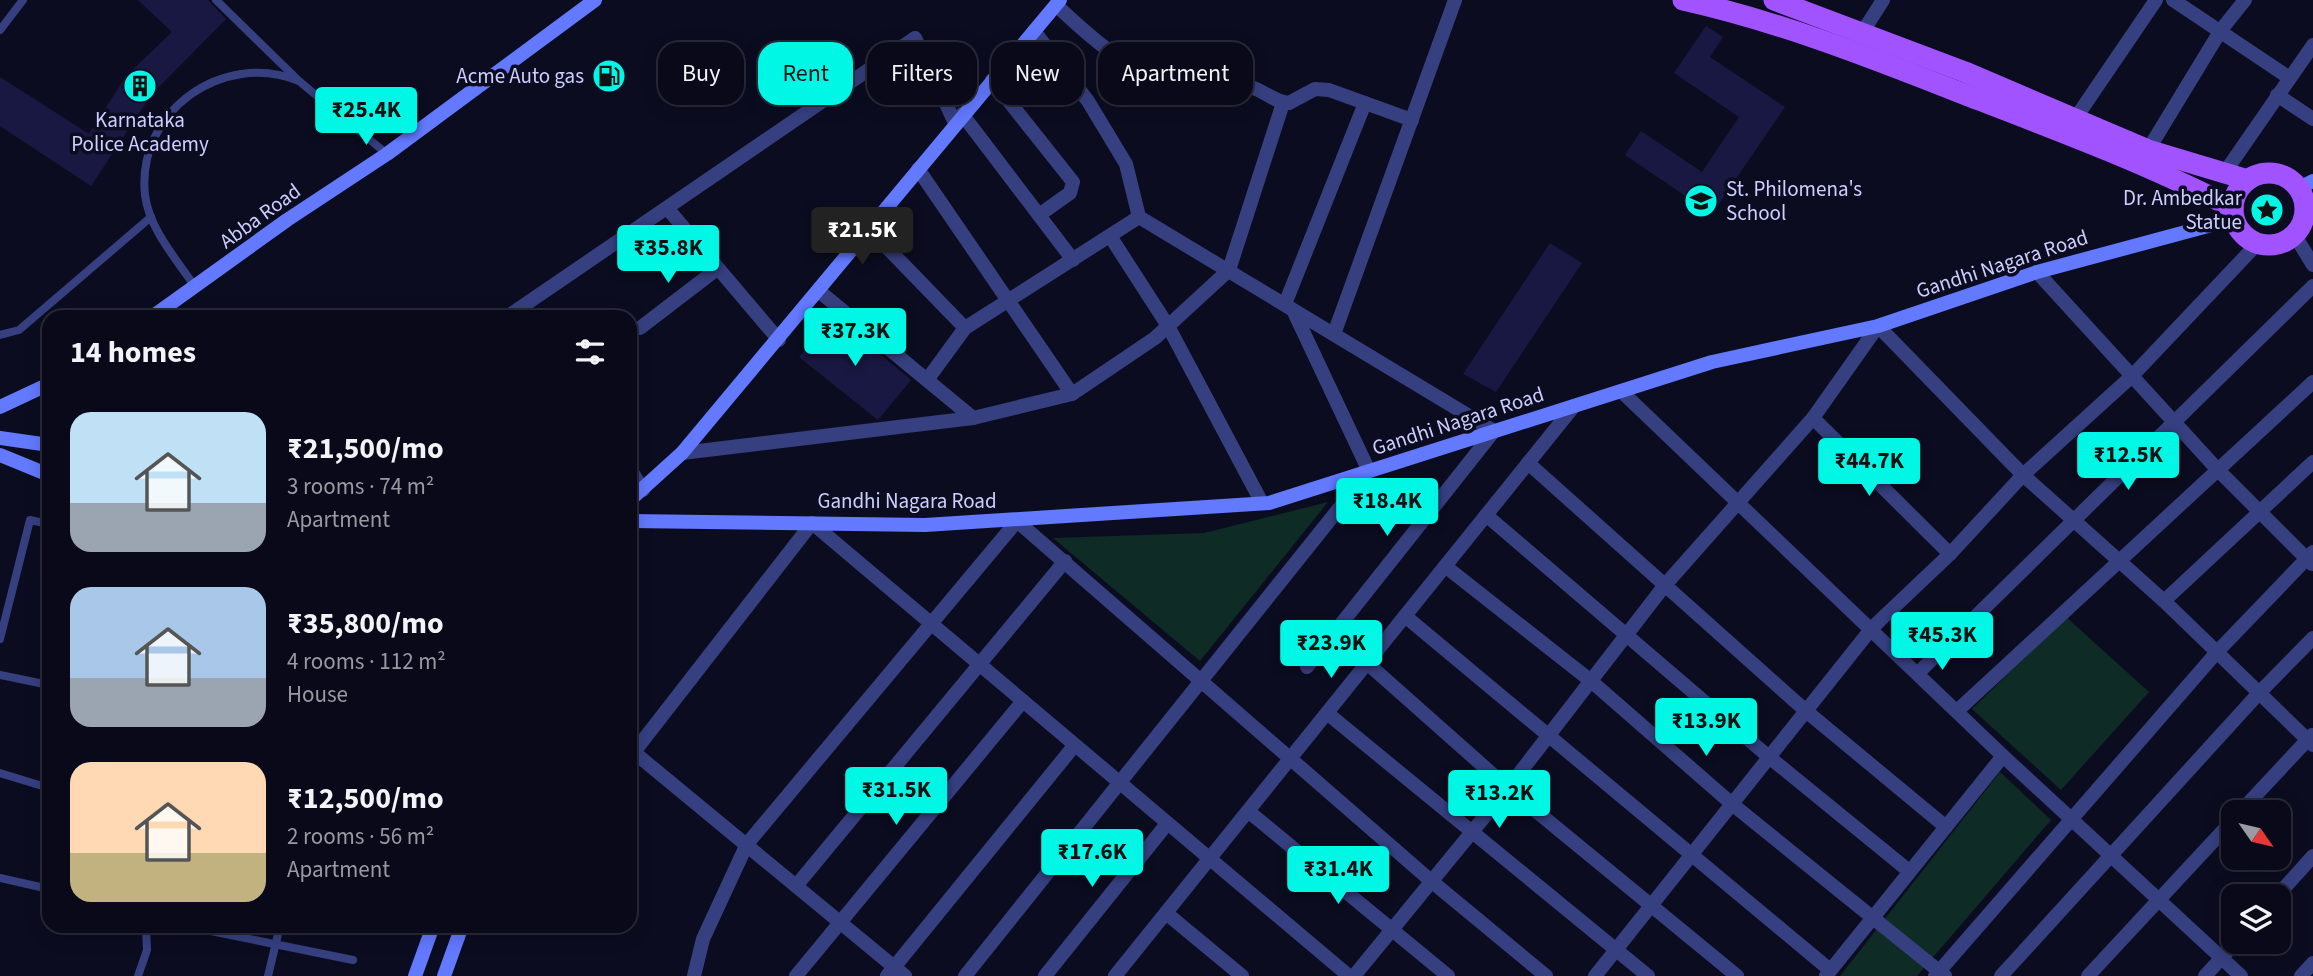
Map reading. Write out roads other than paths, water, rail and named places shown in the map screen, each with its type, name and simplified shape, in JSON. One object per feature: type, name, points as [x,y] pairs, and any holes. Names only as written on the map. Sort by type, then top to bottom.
[{"type":"main road","points":[[1683,0],[1747,14],[1850,48],[2197,189],[2234,214],[2243,234],[2258,243],[2277,244],[2305,223],[2306,185],[2284,176],[2266,173],[2248,180],[2237,192],[2234,214]]},
{"type":"main road","points":[[1774,0],[1862,33],[2148,150],[2248,180]]},
{"type":"street","name":"Abba Road","points":[[163,310],[287,220],[387,154],[596,0]]},
{"type":"street","points":[[1334,334],[1455,0]]},
{"type":"street","points":[[1862,33],[1883,0]]},
{"type":"street","points":[[2074,119],[2157,0]]},
{"type":"street","points":[[2173,0],[2288,77]]},
{"type":"street","points":[[2148,150],[2221,30],[2245,0]]},
{"type":"street","points":[[1025,42],[1058,2],[1097,42],[1154,78],[1175,86],[1208,90],[1247,86],[1283,103],[1294,102],[1315,89],[1329,90],[1412,120]]},
{"type":"street","points":[[1034,31],[1088,101],[1126,164],[1139,217],[1494,431],[1307,667]]},
{"type":"street","points":[[516,310],[915,38],[958,119],[1073,260]]},
{"type":"street","points":[[2223,174],[2288,77],[2313,45]]},
{"type":"street","points":[[637,495],[682,453],[779,340],[991,81]]},
{"type":"street","points":[[2277,95],[2313,119]]},
{"type":"street","points":[[682,453],[973,418],[1072,394],[1168,326],[1229,270],[1283,103]]},
{"type":"street","points":[[965,976],[1369,471],[1289,307],[1365,103]]},
{"type":"street","points":[[1012,105],[1073,182],[1070,192],[1039,215]]},
{"type":"street","points":[[918,169],[1072,394]]},
{"type":"street","points":[[667,208],[779,340]]},
{"type":"street","name":"Gandhi Nagara Road","points":[[637,522],[925,525],[1262,503],[1712,362],[1878,326],[2037,272],[2234,214]]},
{"type":"street","points":[[927,380],[965,328],[1139,217]]},
{"type":"street","points":[[2305,223],[2313,265]]},
{"type":"street","points":[[870,230],[965,328]]},
{"type":"street","points":[[1110,236],[1168,326],[1262,503]]},
{"type":"street","points":[[1595,976],[1872,628],[1950,554],[2023,475],[2132,376],[2258,243]]},
{"type":"street","points":[[640,328],[717,270]]},
{"type":"street","points":[[1445,566],[1591,681],[1732,804],[1873,916],[1940,974],[2070,818],[2217,652],[2311,559],[2217,469],[2037,272]]},
{"type":"street","points":[[1918,673],[2313,286]]},
{"type":"street","points":[[820,292],[973,418]]},
{"type":"street","points":[[526,303],[530,310]]},
{"type":"street","points":[[637,745],[812,523],[980,662],[1166,825],[1351,976],[1508,788],[1665,585],[1813,418],[1878,326],[2023,475],[2164,601],[2311,739],[2252,800]]},
{"type":"street","points":[[1956,710],[2313,382]]},
{"type":"street","points":[[0,407],[42,387]]},
{"type":"street","points":[[1621,391],[2003,756],[2241,976]]},
{"type":"street","points":[[1124,973],[1166,913],[1574,406]]},
{"type":"street","points":[[1813,418],[1950,554]]},
{"type":"street","points":[[0,438],[42,444]]},
{"type":"street","points":[[0,455],[42,472]]},
{"type":"street","points":[[2164,601],[2313,462]]},
{"type":"street","points":[[1528,463],[1806,711],[1946,827]]},
{"type":"street","points":[[637,480],[643,490]]},
{"type":"street","points":[[1486,515],[1769,757],[1909,871]]},
{"type":"street","points":[[694,976],[703,939],[747,844],[1017,521],[1430,880],[1546,976]]},
{"type":"street","points":[[796,886],[1065,561]]},
{"type":"street","points":[[1405,616],[1828,973],[2003,756]]},
{"type":"street","points":[[2001,976],[2259,693],[2313,638]]},
{"type":"street","points":[[1367,663],[1508,788],[1737,976]]},
{"type":"street","points":[[796,976],[1023,701]]},
{"type":"street","points":[[1327,713],[1648,976]]},
{"type":"street","points":[[637,755],[747,844],[895,973],[1074,746]]},
{"type":"street","points":[[1248,811],[1448,976]]},
{"type":"street","points":[[1045,976],[1166,825]]},
{"type":"street","points":[[2088,976],[2221,833]]},
{"type":"street","points":[[2288,884],[2313,856]]},
{"type":"street","points":[[1166,913],[1242,976]]},
{"type":"street","points":[[415,976],[430,933]]},
{"type":"street","points":[[444,976],[459,933]]},
{"type":"street","points":[[2205,976],[2225,954]]},
{"type":"street","points":[[2301,976],[2313,963]]},
{"type":"lane","points":[[0,30],[23,0]]},
{"type":"lane","points":[[216,0],[299,81],[387,154]]},
{"type":"lane","points":[[196,288],[161,237],[151,217],[144,182],[148,154],[158,130],[180,103],[206,84],[238,74],[273,71],[299,81]]},
{"type":"lane","points":[[42,310],[151,217]]},
{"type":"lane","points":[[0,335],[19,330],[42,310]]},
{"type":"lane","points":[[0,639],[30,520],[42,523]]},
{"type":"lane","points":[[0,675],[42,684]]},
{"type":"lane","points":[[0,773],[42,786]]},
{"type":"lane","points":[[0,878],[42,887]]},
{"type":"lane","points":[[138,976],[147,950],[146,933]]},
{"type":"lane","points":[[221,933],[353,960]]},
{"type":"lane","points":[[268,976],[278,933]]},
{"type":"place","name":"Acme Auto gas","points":[[609,76]]},
{"type":"place","name":"Karnataka Police Academy","points":[[140,86]]},
{"type":"place","name":"St. Philomena's School","points":[[1701,201]]},
{"type":"place","name":"Dr. Ambedkar Statue","points":[[2267,210]]}]
